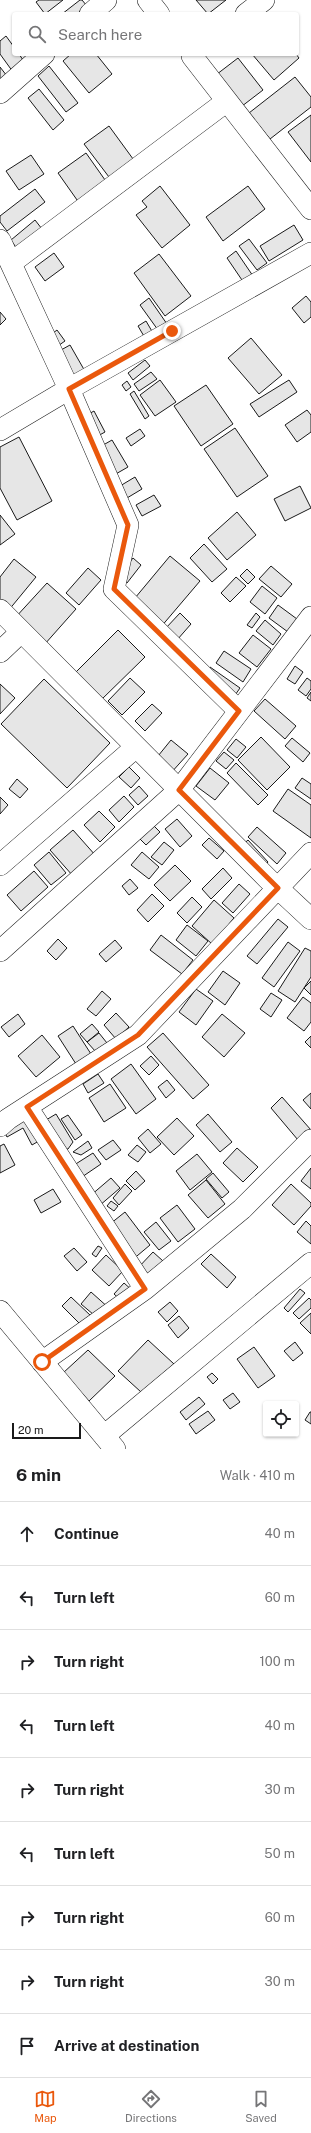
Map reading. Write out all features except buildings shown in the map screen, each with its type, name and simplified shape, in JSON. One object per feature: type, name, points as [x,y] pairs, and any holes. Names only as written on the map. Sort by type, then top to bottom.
[{"type":"street","points":[[92,12],[106,0]]},
{"type":"street","points":[[148,0],[157,12]]},
{"type":"street","points":[[249,12],[264,0]]},
{"type":"street","points":[[0,93],[42,56]]},
{"type":"street","points":[[193,56],[311,209]]},
{"type":"street","points":[[11,264],[227,101]]},
{"type":"street","points":[[0,240],[69,389],[128,525],[114,589],[239,711]]},
{"type":"street","points":[[0,430],[69,389],[311,253]]},
{"type":"street","points":[[0,610],[179,790],[311,919]]},
{"type":"street","points":[[0,951],[179,790],[311,617]]},
{"type":"street","points":[[0,652],[21,632]]},
{"type":"street","points":[[0,865],[136,747]]},
{"type":"street","points":[[0,1126],[138,1035],[311,853]]},
{"type":"street","points":[[27,1107],[145,1289]]},
{"type":"street","points":[[42,1362],[145,1289],[242,1209],[311,1140]]},
{"type":"street","points":[[0,1311],[109,1443],[311,1263]]},
{"type":"route","points":[[42,1362],[145,1289],[27,1107],[138,1035],[278,888],[179,790],[239,711],[114,589],[128,525],[69,389],[172,331]]}]
